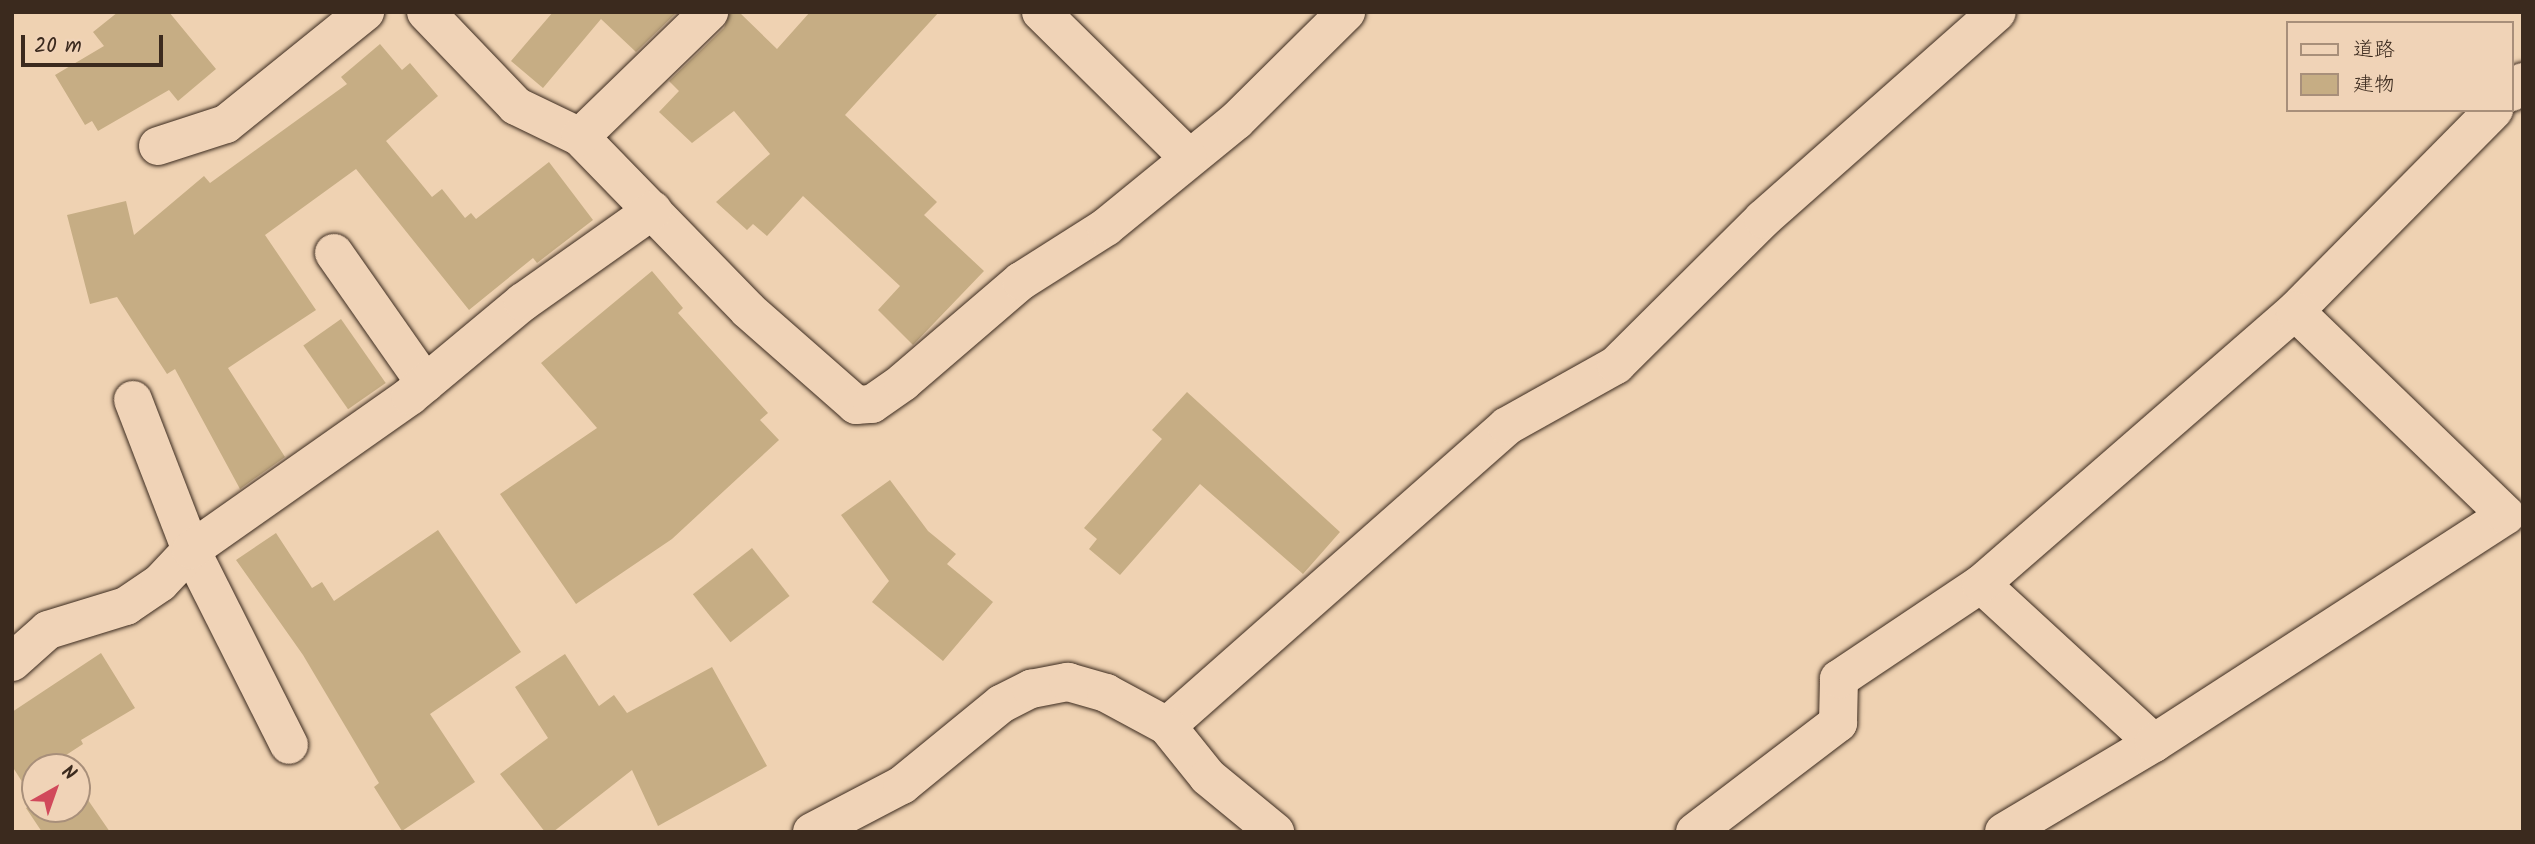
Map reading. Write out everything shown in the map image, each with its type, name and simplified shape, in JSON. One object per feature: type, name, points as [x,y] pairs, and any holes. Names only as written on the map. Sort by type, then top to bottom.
[{"type":"street","points":[[158,146],[226,124],[365,12]]},
{"type":"street","points":[[426,12],[516,106],[580,137],[748,310],[856,405],[864,405],[903,382],[1021,281],[1106,227],[1188,157],[1236,121],[1346,12]]},
{"type":"street","points":[[580,137],[709,12]]},
{"type":"street","points":[[1041,12],[1188,157]]},
{"type":"street","points":[[1167,726],[1507,426],[1616,365],[1763,219],[1997,12]]},
{"type":"street","points":[[1695,832],[1838,723],[1839,679],[1981,584],[2295,311],[2492,112]]},
{"type":"street","points":[[12,662],[48,630],[126,606],[160,583],[191,550],[425,383],[523,302],[653,210]]},
{"type":"street","points":[[334,253],[425,383]]},
{"type":"street","points":[[2004,832],[2154,743],[2507,515],[2295,311]]},
{"type":"street","points":[[133,400],[191,550],[289,745]]},
{"type":"street","points":[[1981,584],[2154,743]]},
{"type":"street","points":[[812,832],[876,802],[1001,704],[1031,688],[1068,682],[1106,693],[1167,726],[1209,777],[1275,832]]},
{"type":"building","points":[[118,12],[169,12],[216,69],[178,101],[169,90],[98,131],[92,121],[85,125],[55,75],[104,46],[93,32]]},
{"type":"building","points":[[553,12],[677,12],[636,52],[601,19],[543,88],[511,61]]},
{"type":"building","points":[[730,12],[739,12],[777,49],[810,12],[939,12],[845,115],[937,202],[924,215],[984,271],[913,345],[878,310],[900,286],[803,196],[767,236],[753,224],[747,230],[716,202],[770,154],[734,111],[692,143],[659,112],[679,91],[669,81],[724,28]]},
{"type":"building","points":[[380,44],[402,70],[410,63],[438,96],[386,141],[432,197],[442,189],[465,218],[471,213],[476,219],[549,162],[593,220],[537,263],[533,258],[469,310],[356,169],[265,235],[316,310],[228,368],[285,457],[240,489],[175,369],[167,374],[117,297],[90,304],[67,215],[126,201],[134,235],[204,176],[210,183],[347,84],[341,77]]},
{"type":"building","points":[[652,271],[683,308],[678,313],[768,413],[760,420],[779,440],[672,539],[576,604],[500,494],[597,428],[541,363]]},
{"type":"building","points":[[341,319],[386,383],[348,409],[303,345]]},
{"type":"building","points":[[1187,392],[1340,532],[1303,574],[1200,484],[1120,575],[1089,549],[1097,539],[1084,528],[1162,439],[1152,430]]},
{"type":"building","points":[[890,480],[928,531],[956,554],[947,564],[993,602],[943,661],[872,602],[889,581],[841,515]]},
{"type":"building","points":[[438,530],[521,652],[430,714],[475,782],[402,831],[374,787],[379,783],[303,655],[236,560],[276,533],[312,588],[322,582],[334,601]]},
{"type":"building","points":[[752,548],[790,596],[730,642],[693,594]]},
{"type":"building","points":[[101,653],[135,708],[81,740],[83,744],[69,753],[21,753],[21,780],[12,766],[12,712]]},
{"type":"building","points":[[565,654],[599,706],[614,695],[627,713],[712,667],[767,766],[658,826],[632,770],[553,832],[545,832],[500,774],[548,738],[515,687]]},
{"type":"building","points":[[91,804],[110,832],[42,832],[36,823],[91,823]]}]
